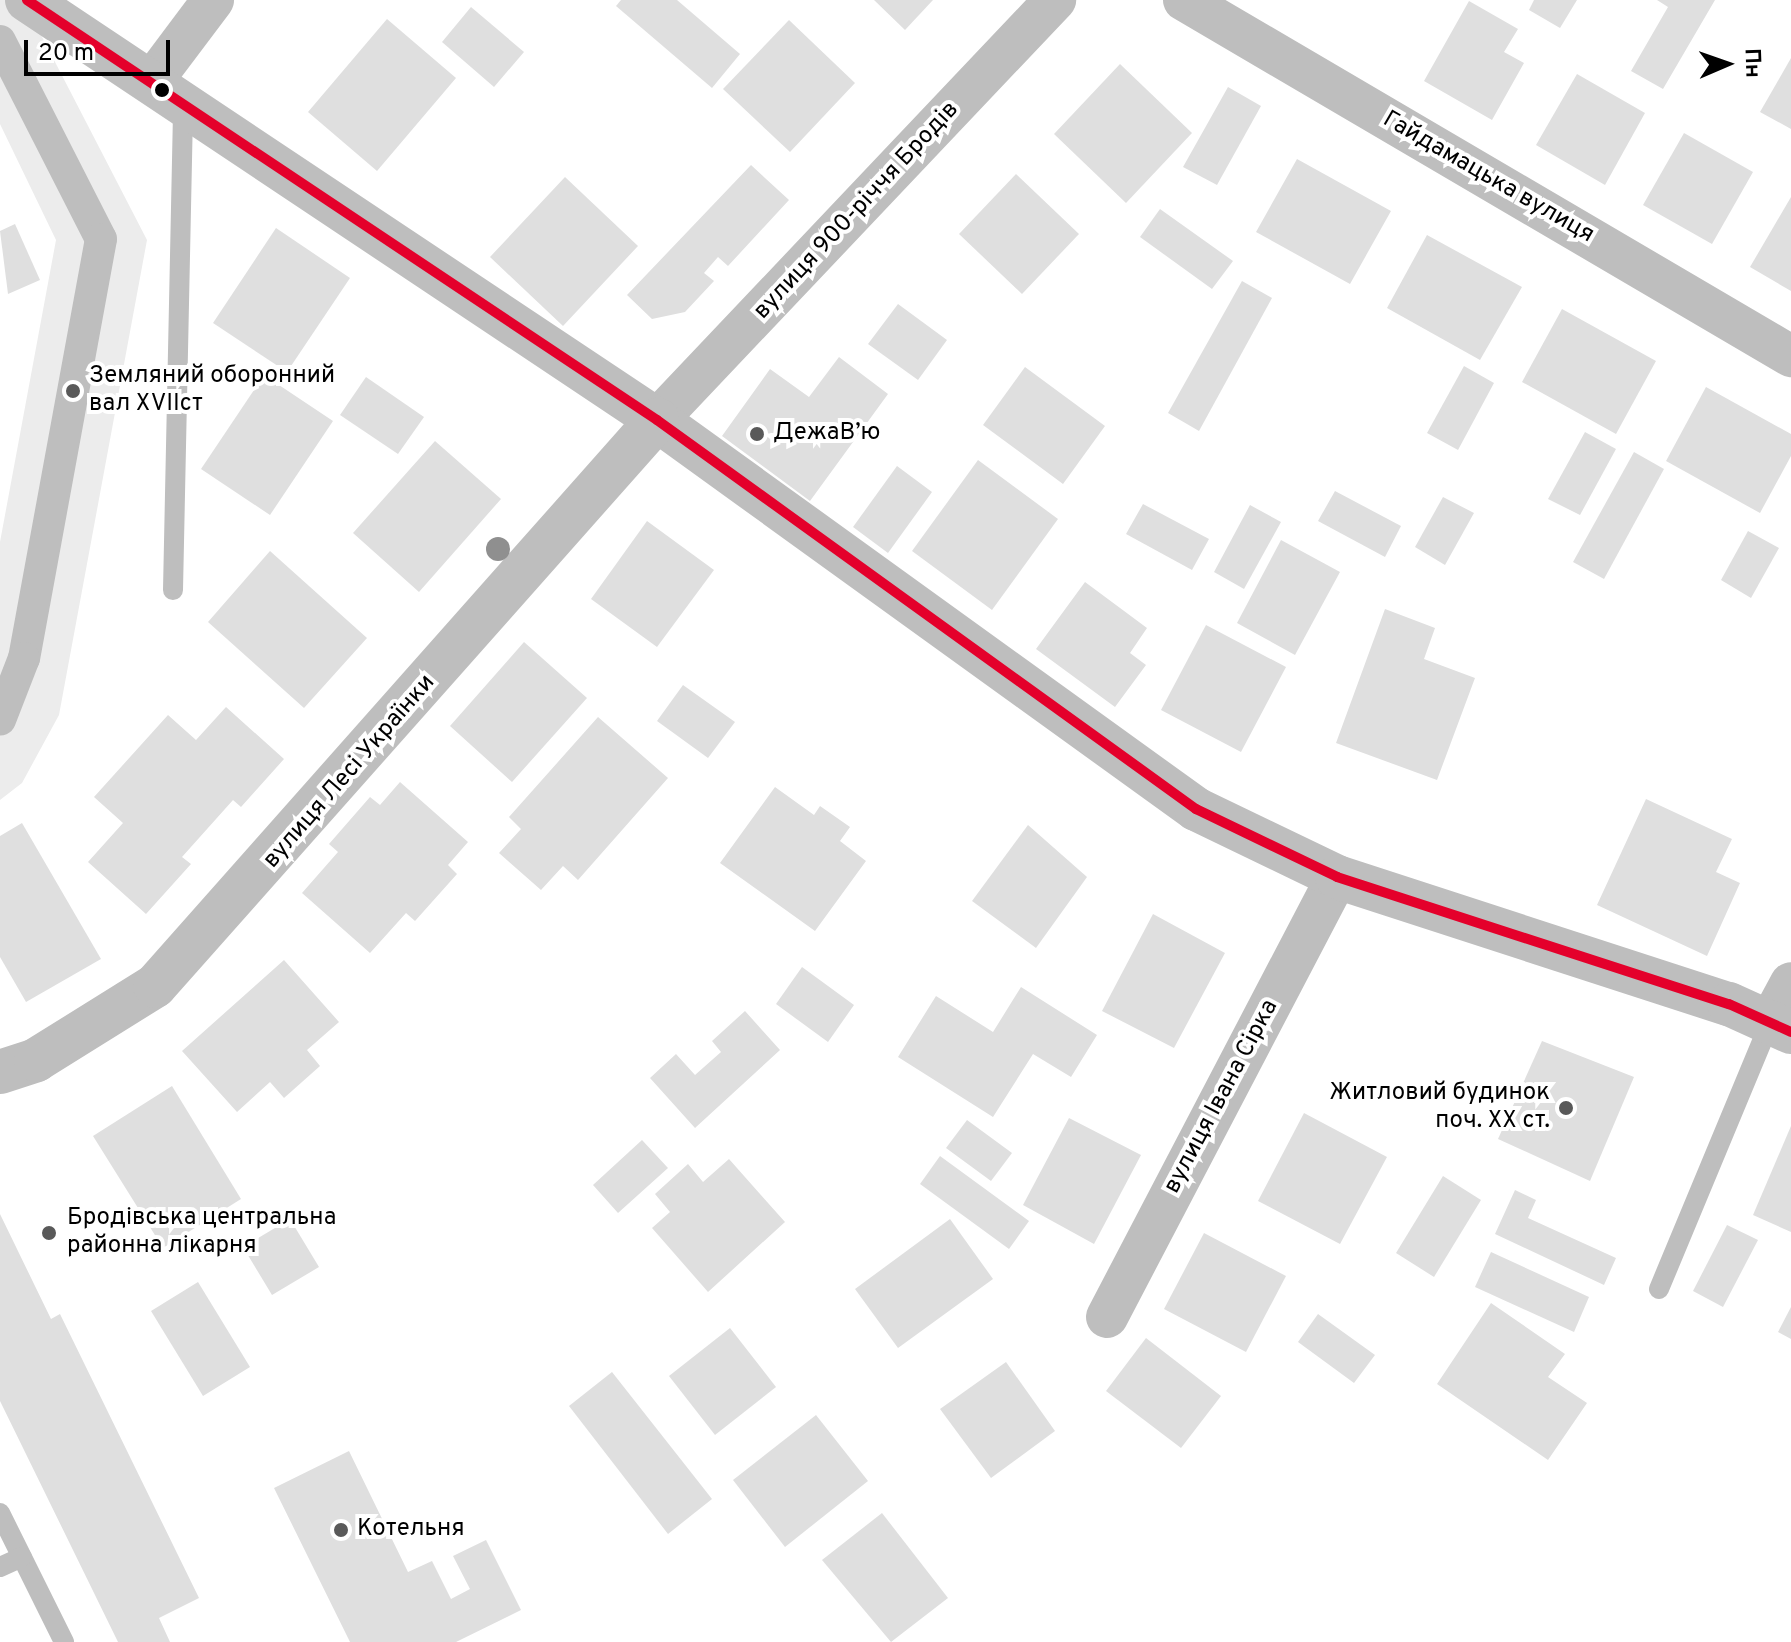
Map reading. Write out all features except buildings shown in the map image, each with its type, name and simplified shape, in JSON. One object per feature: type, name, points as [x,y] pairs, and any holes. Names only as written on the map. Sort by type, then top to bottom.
[{"type":"street","points":[[27,0],[168,91],[657,420],[1145,775],[1337,877],[1781,1027],[1791,983]]},
{"type":"street","points":[[168,91],[213,0]]},
{"type":"street","name":"вулиця 900-річчя Бродів","points":[[657,420],[1055,0]]},
{"type":"street","name":"Гайдамацька вулиця","points":[[1184,0],[1791,356]]},
{"type":"street","points":[[0,41],[101,239],[24,658],[0,720]]},
{"type":"street","name":"вулиця Лесі Українки","points":[[0,1072],[36,1060],[177,964],[657,420]]},
{"type":"street","name":"вулиця Івана Сірка","points":[[1107,1317],[1337,877]]},
{"type":"lane","points":[[168,91],[173,590]]},
{"type":"lane","points":[[1659,1289],[1781,1027]]},
{"type":"lane","points":[[0,1513],[64,1642]]},
{"type":"lane","points":[[0,1567],[22,1557]]},
{"type":"shaded area","name":"Земляний оборонний вал XVIIст","points":[[0,0],[23,0],[147,240],[59,715],[22,783],[0,800],[0,542],[56,240],[0,124]]},
{"type":"transit line","points":[[27,0],[657,420],[1196,809],[1337,877],[1729,1004],[1791,1032]]},
{"type":"place","name":"Земляний оборонний вал XVIIст","points":[[73,391]]},
{"type":"place","name":"ДежаВ’ю","points":[[757,434]]},
{"type":"place","name":"Житловий будинок поч. XX ст.","points":[[1566,1108]]},
{"type":"place","name":"Бродівська центральна районна лікарня","points":[[49,1233]]},
{"type":"place","name":"Котельня","points":[[341,1530]]}]
